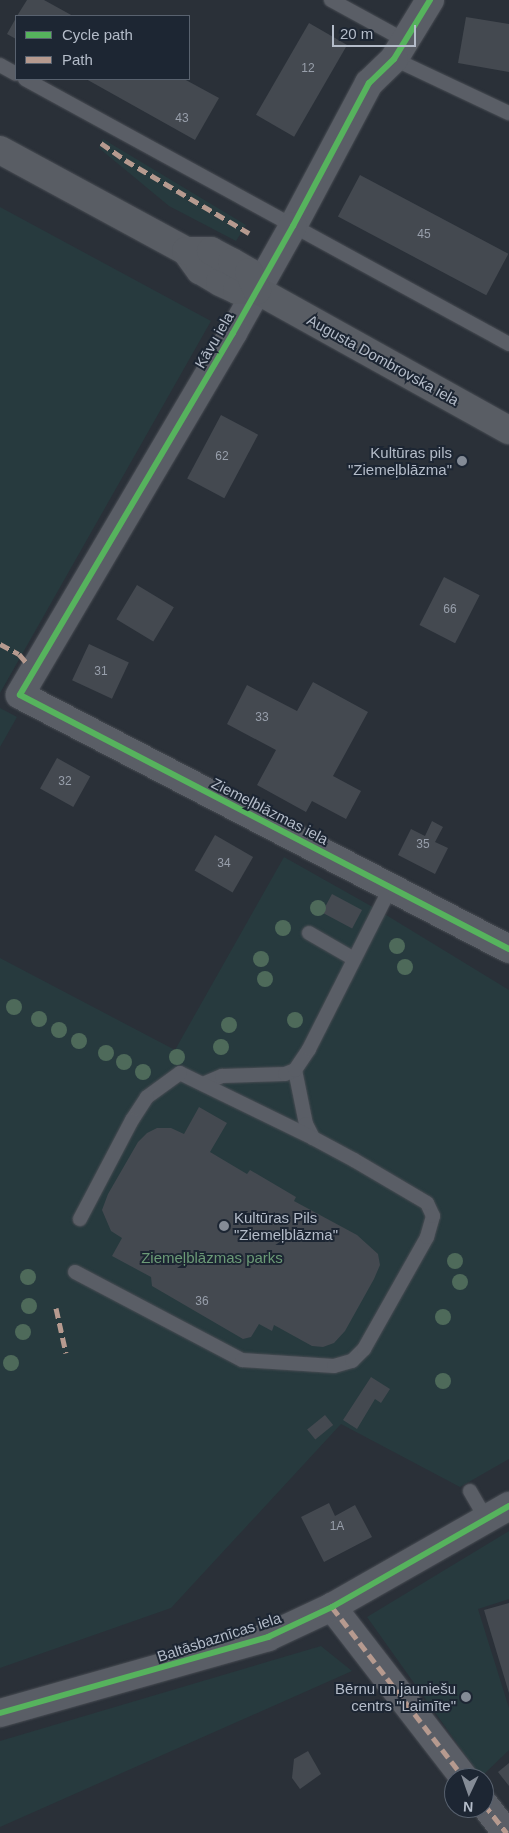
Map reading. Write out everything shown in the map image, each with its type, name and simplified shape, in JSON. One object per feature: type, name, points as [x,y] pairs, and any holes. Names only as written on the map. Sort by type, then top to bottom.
[{"type":"main road","name":"Augusta Dombrovska iela","points":[[0,150],[186,251],[211,251],[232,262],[248,272],[257,290],[509,430]]},
{"type":"street","name":"Kāvu iela","points":[[20,695],[294,226],[369,83],[400,50],[430,0]]},
{"type":"street","name":"Ziemeļblāzmas iela","points":[[20,695],[509,949]]},
{"type":"street","name":"Baltāsbaznīcas iela","points":[[0,1713],[236,1648],[284,1630],[332,1607],[498,1512]]},
{"type":"street","points":[[332,1607],[456,1768]]},
{"type":"street","points":[[494,1817],[507,1833]]},
{"type":"lane","points":[[331,0],[400,50],[509,113]]},
{"type":"lane","points":[[0,65],[15,73]]},
{"type":"lane","points":[[27,80],[509,344]]},
{"type":"lane","points":[[203,1084],[222,1076],[285,1074],[295,1070],[309,1049],[390,887]]},
{"type":"lane","points":[[309,933],[354,959]]},
{"type":"lane","points":[[295,1070],[306,1124],[313,1138]]},
{"type":"lane","points":[[75,1272],[242,1360],[334,1366],[352,1361],[364,1349],[427,1237],[433,1216],[427,1203],[313,1138],[180,1073],[147,1097],[132,1120],[80,1219]]},
{"type":"lane","points":[[470,1491],[498,1512]]},
{"type":"green space","points":[[103,139],[246,225],[236,241],[169,206],[99,148]]},
{"type":"green space","points":[[0,207],[211,321],[0,693]]},
{"type":"green space","points":[[0,708],[17,717],[0,747]]},
{"type":"green space","name":"Ziemeļblāzmas parks","points":[[284,857],[378,910],[509,990],[509,1459],[460,1487],[341,1424],[171,1608],[0,1668],[0,958],[175,1050]]},
{"type":"green space","name":"Bērnu un jauniešu centrs \"Laimīte\"","points":[[509,1531],[509,1599],[478,1609],[509,1708],[509,1750],[490,1768],[475,1768],[367,1617]]},
{"type":"green space","points":[[321,1646],[352,1671],[0,1827],[0,1741]]},
{"type":"building","points":[[27,0],[44,0],[71,15],[18,15]]},
{"type":"building","points":[[466,17],[509,24],[509,72],[458,63]]},
{"type":"building","points":[[15,20],[15,38],[7,34]]},
{"type":"building","points":[[309,23],[347,45],[294,137],[256,115]]},
{"type":"building","points":[[88,80],[186,80],[219,98],[195,140]]},
{"type":"building","points":[[360,175],[508,254],[486,295],[338,216]]},
{"type":"building","points":[[221,415],[258,435],[224,498],[187,479]]},
{"type":"building","points":[[444,577],[480,595],[455,643],[419,625]]},
{"type":"building","points":[[137,585],[174,607],[153,641],[116,619]]},
{"type":"building","points":[[89,644],[129,663],[112,699],[72,680]]},
{"type":"building","points":[[313,682],[368,712],[333,776],[361,791],[346,819],[312,801],[306,812],[257,785],[276,750],[227,724],[247,685],[297,711]]},
{"type":"building","points":[[57,758],[90,776],[73,807],[40,789]]},
{"type":"building","points":[[432,821],[443,827],[435,842],[448,848],[435,874],[398,855],[411,829],[425,836]]},
{"type":"building","points":[[215,835],[253,857],[233,893],[194,871]]},
{"type":"building","points":[[332,894],[362,910],[352,929],[322,913]]},
{"type":"building","name":"Kultūras Pils \"Ziemeļblāzma\"","points":[[199,1107],[227,1123],[210,1152],[247,1174],[250,1170],[296,1197],[294,1201],[357,1235],[378,1254],[380,1265],[374,1279],[345,1331],[334,1343],[323,1347],[312,1346],[274,1325],[272,1331],[259,1324],[251,1337],[243,1339],[152,1286],[151,1277],[112,1256],[122,1238],[111,1231],[102,1210],[108,1194],[138,1142],[147,1133],[157,1128],[171,1128],[184,1134]]},
{"type":"building","points":[[371,1377],[390,1389],[381,1403],[375,1399],[357,1429],[343,1420]]},
{"type":"building","points":[[325,1415],[333,1425],[315,1440],[307,1429]]},
{"type":"building","points":[[329,1503],[335,1516],[355,1505],[372,1537],[324,1562],[301,1517]]},
{"type":"building","points":[[509,1603],[509,1693],[484,1610]]},
{"type":"building","points":[[308,1751],[321,1774],[300,1789],[292,1778],[294,1759]]},
{"type":"building","points":[[509,1763],[509,1786],[498,1772]]},
{"type":"marked path","points":[[101,143],[125,160],[249,233]]},
{"type":"marked path","points":[[0,644],[19,654],[26,662]]},
{"type":"marked path","points":[[56,1308],[66,1353]]},
{"type":"marked path","points":[[332,1607],[456,1768]]},
{"type":"marked path","points":[[494,1817],[507,1833]]},
{"type":"cycle path","points":[[430,0],[394,59],[369,83],[293,226],[233,333],[20,695],[509,949]]},
{"type":"cycle path","points":[[0,1713],[268,1637],[332,1607],[509,1506]]},
{"type":"place","name":"Kultūras pils \"Ziemeļblāzma\"","points":[[462,461]]},
{"type":"place","name":"Kultūras Pils \"Ziemeļblāzma\"","points":[[224,1226]]},
{"type":"place","name":"Bērnu un jauniešu centrs \"Laimīte\"","points":[[466,1697]]}]
